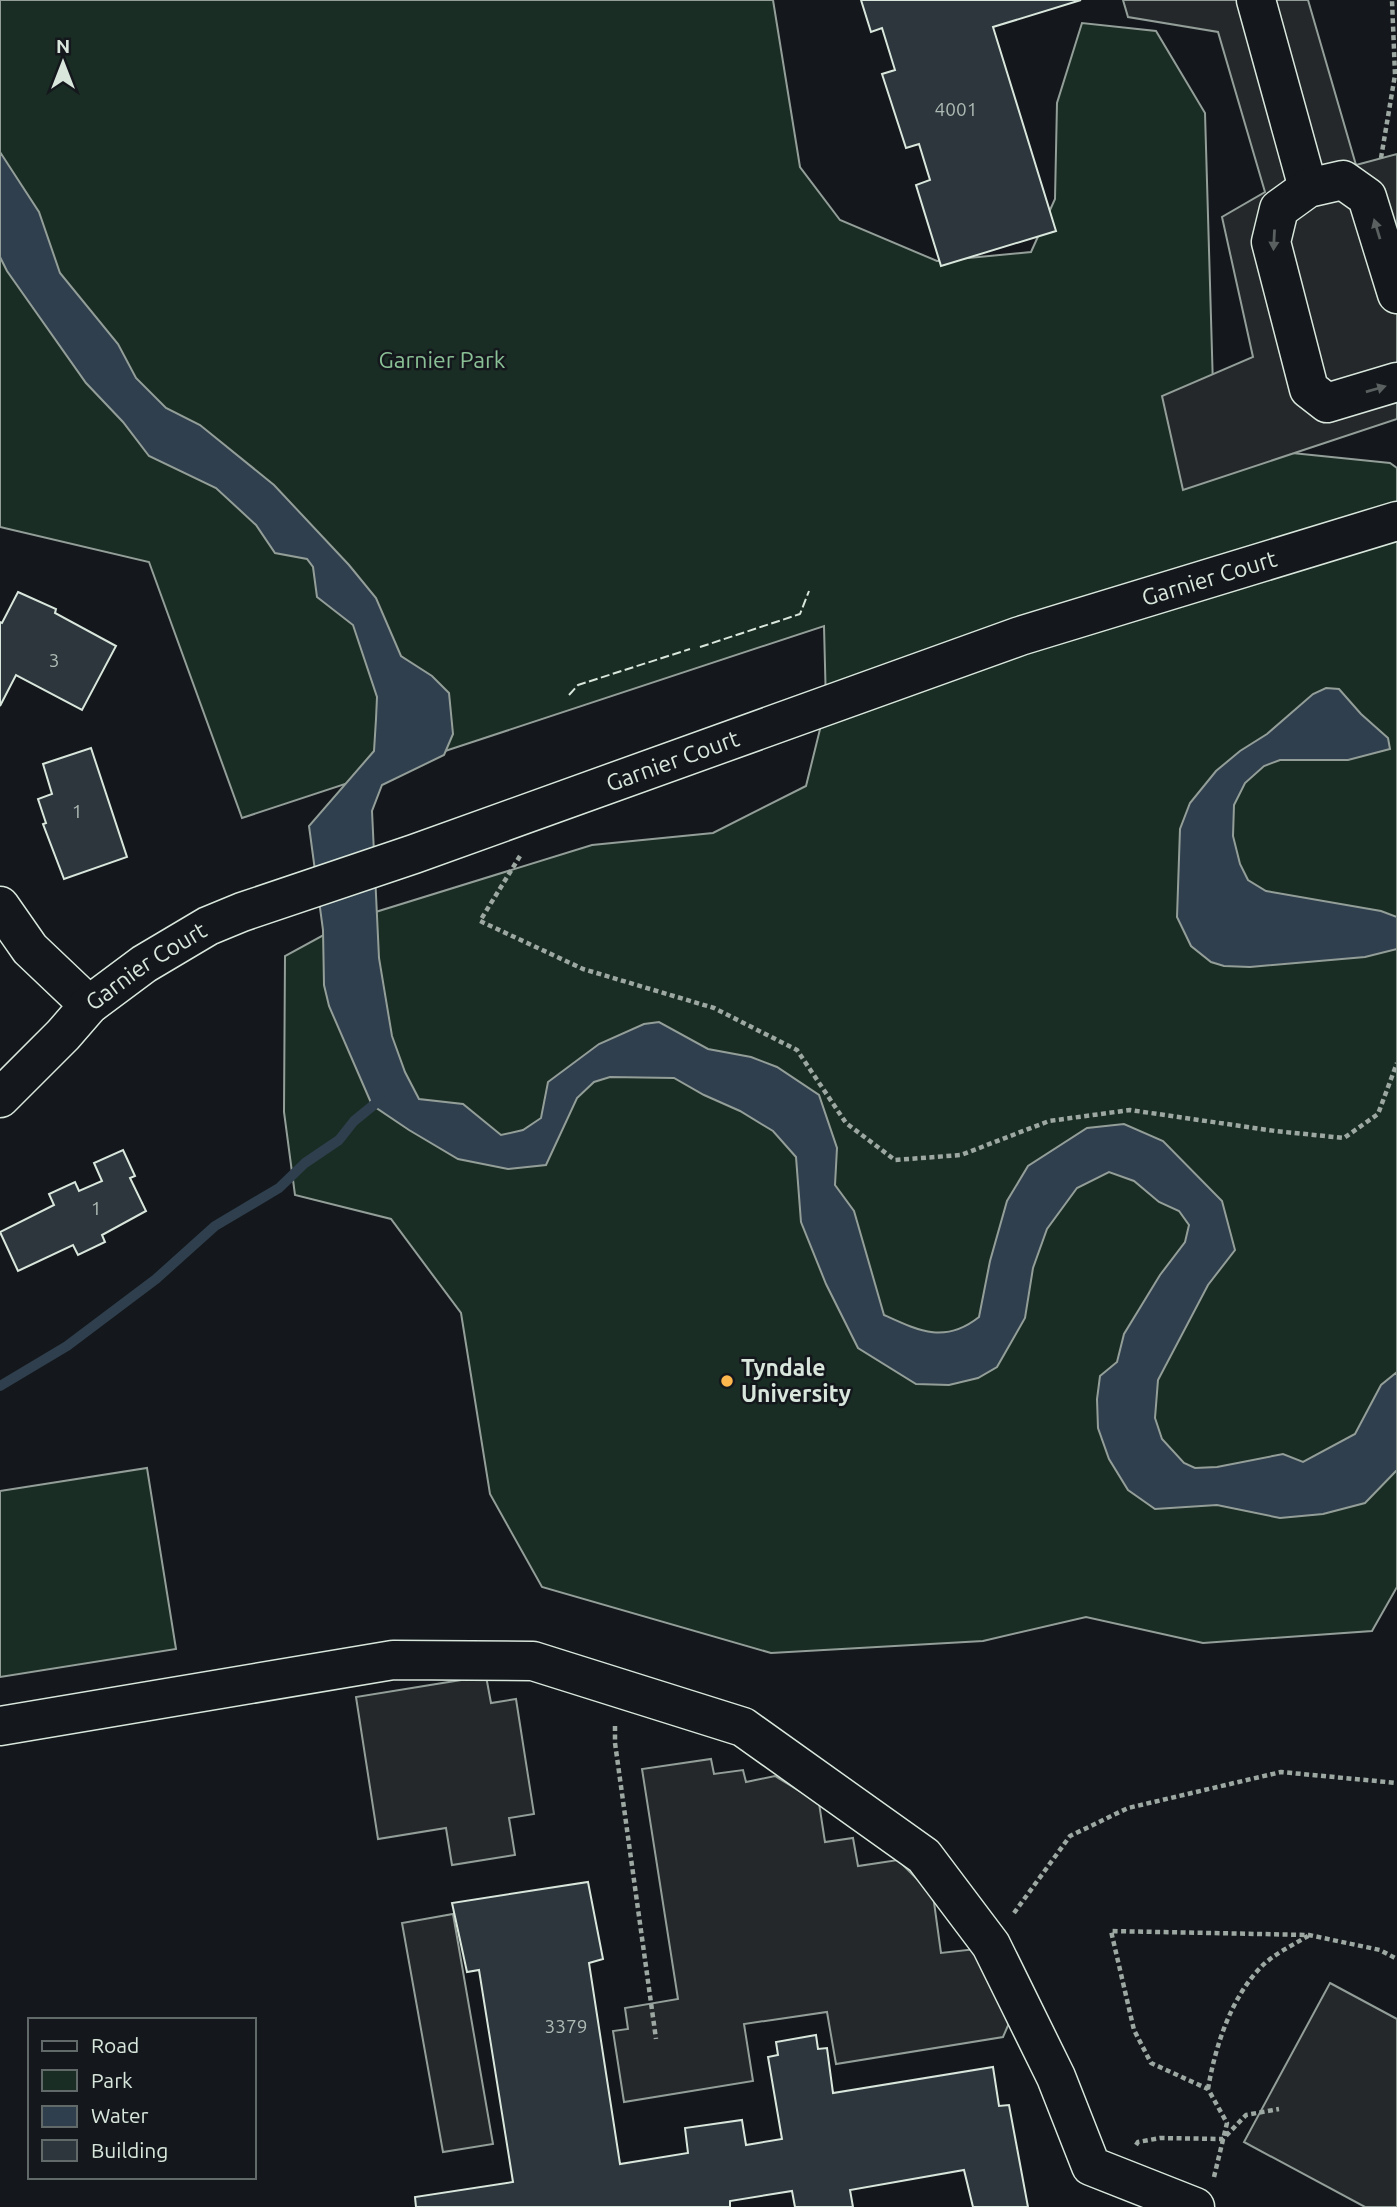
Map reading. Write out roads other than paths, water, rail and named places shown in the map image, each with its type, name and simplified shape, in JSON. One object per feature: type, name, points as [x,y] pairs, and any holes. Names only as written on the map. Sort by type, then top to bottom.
[{"type":"street","points":[[1256,0],[1308,188]]},
{"type":"street","points":[[1397,294],[1367,197],[1343,180],[1308,188],[1279,209],[1271,242],[1309,389],[1327,403],[1397,382]]},
{"type":"street","name":"Garnier Court","points":[[0,1098],[89,1005],[144,964],[208,926],[523,816],[1020,636],[1397,521]]},
{"type":"street","points":[[0,906],[30,949],[89,1005]]},
{"type":"street","points":[[0,1726],[393,1660],[533,1661],[743,1727],[924,1856],[991,1945],[1056,2077],[1091,2166],[1109,2174],[1204,2194]]},
{"type":"water","points":[[0,152],[39,212],[60,273],[118,344],[136,378],[166,408],[200,425],[274,485],[376,598],[401,656],[432,676],[449,693],[453,734],[444,755],[382,785],[372,811],[379,958],[392,1036],[405,1072],[419,1099],[463,1104],[501,1135],[523,1130],[541,1118],[548,1082],[599,1044],[644,1024],[659,1022],[708,1049],[751,1057],[777,1067],[819,1095],[837,1148],[835,1185],[854,1211],[884,1315],[920,1330],[932,1332],[955,1330],[979,1317],[990,1261],[1007,1201],[1028,1166],[1087,1128],[1124,1124],[1163,1141],[1222,1201],[1235,1250],[1208,1285],[1158,1380],[1155,1418],[1162,1439],[1184,1463],[1195,1468],[1217,1467],[1283,1454],[1303,1462],[1355,1434],[1381,1385],[1397,1372],[1397,1470],[1365,1503],[1323,1514],[1280,1518],[1217,1505],[1155,1509],[1128,1490],[1109,1459],[1098,1428],[1097,1399],[1100,1376],[1117,1362],[1124,1334],[1160,1275],[1185,1242],[1189,1225],[1179,1211],[1159,1202],[1134,1181],[1109,1172],[1077,1188],[1047,1229],[1033,1268],[1025,1318],[997,1367],[978,1378],[949,1385],[916,1384],[858,1348],[826,1284],[801,1222],[796,1157],[773,1131],[740,1111],[674,1078],[610,1077],[594,1082],[577,1098],[546,1165],[508,1169],[458,1159],[372,1105],[329,1006],[324,985],[323,930],[309,826],[374,751],[377,697],[353,625],[317,597],[313,567],[307,559],[275,553],[256,525],[216,488],[149,456],[123,422],[86,383],[7,271],[0,257]]},
{"type":"water","points":[[1326,688],[1339,689],[1361,714],[1388,738],[1390,749],[1348,760],[1280,760],[1264,766],[1245,783],[1234,805],[1233,836],[1240,864],[1248,880],[1266,891],[1381,911],[1397,917],[1397,949],[1365,957],[1250,967],[1224,966],[1211,962],[1191,946],[1177,917],[1180,829],[1190,803],[1216,771],[1267,734],[1313,694]]},
{"type":"waterway","points":[[0,1386],[67,1346],[156,1279],[215,1226],[279,1188],[305,1163],[339,1140],[354,1121],[381,1099]]},
{"type":"place","name":"Tyndale University","points":[[727,1381]]},
{"type":"park label","name":"Garnier Park","points":[[442,360]]}]
